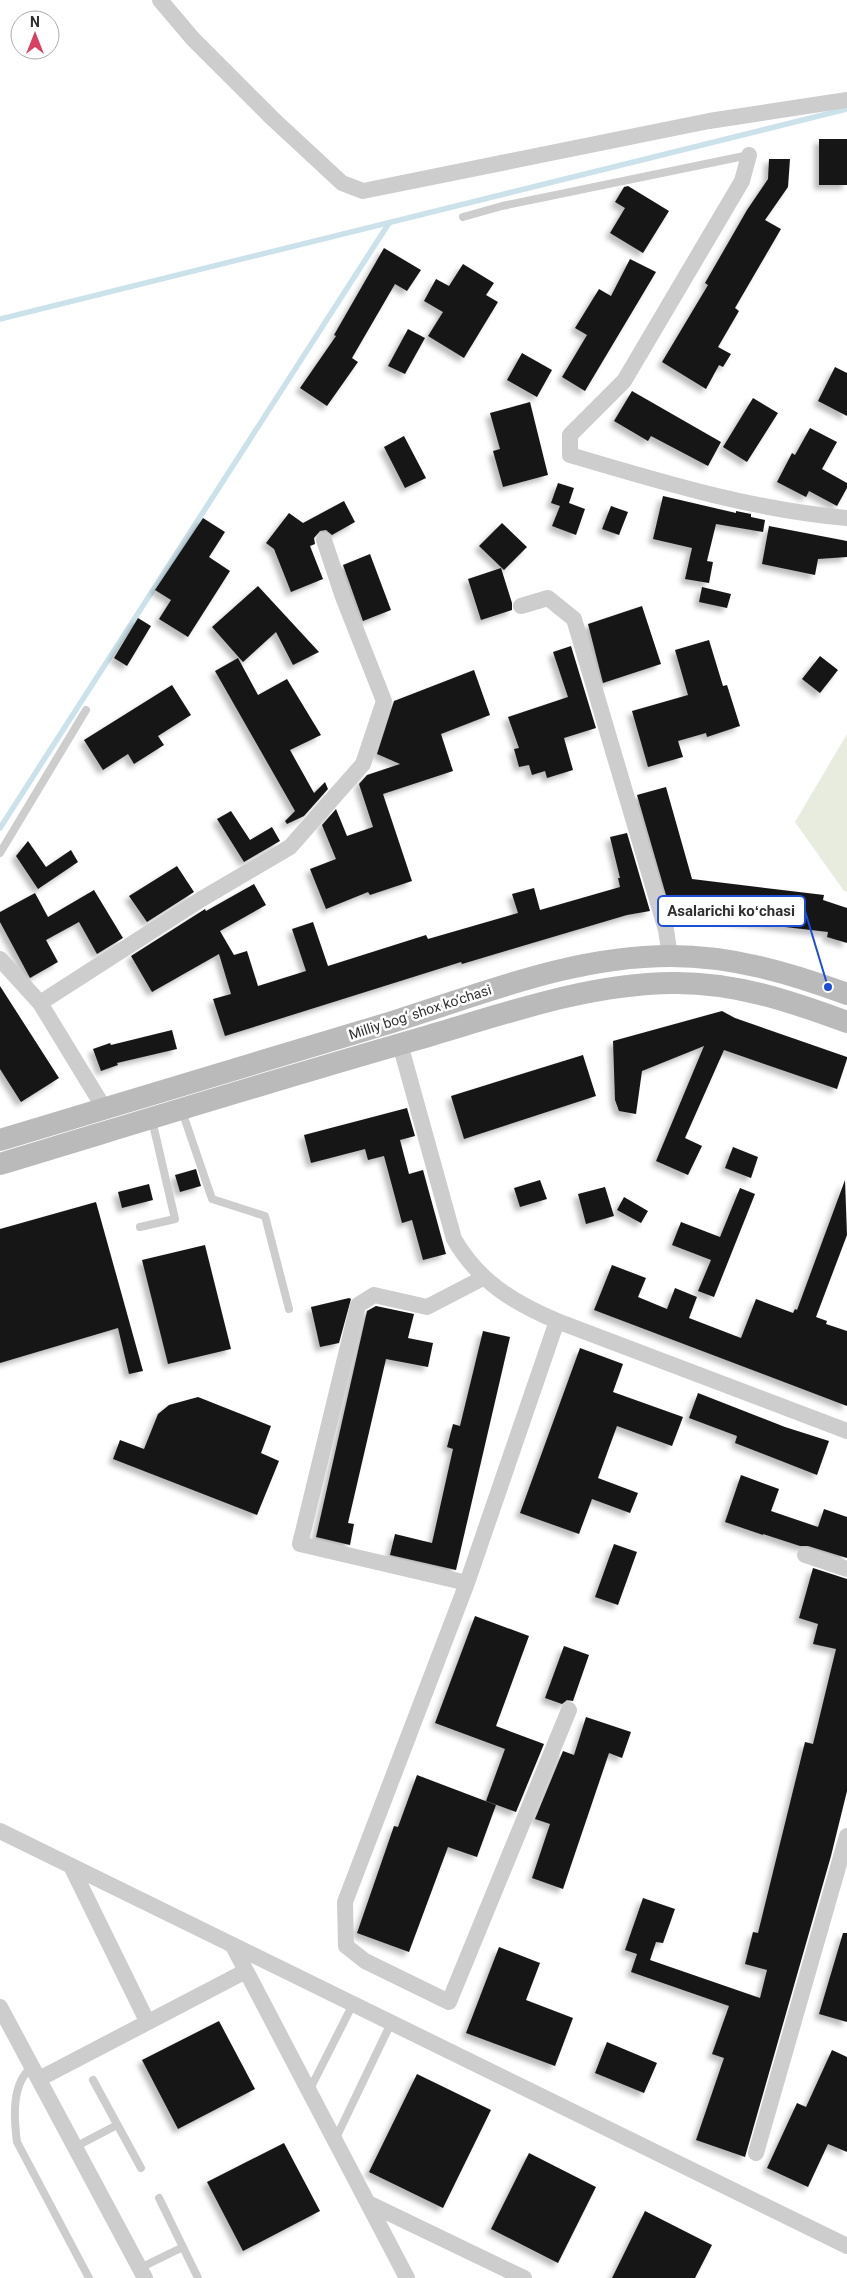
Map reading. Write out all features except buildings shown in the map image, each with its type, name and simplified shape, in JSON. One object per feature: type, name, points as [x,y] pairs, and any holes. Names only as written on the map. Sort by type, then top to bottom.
[{"type":"main road","name":"Milliy bog‘ shox ko‘chasi","points":[[0,1140],[389,1023],[541,974],[605,961],[670,956],[745,963],[807,979],[847,994]]},
{"type":"main road","name":"Milliy bog‘ shox ko‘chasi","points":[[0,1164],[400,1044],[556,1000],[616,988],[672,983],[708,984],[756,992],[795,1003],[847,1022]]},
{"type":"street","points":[[160,0],[193,39],[272,118],[342,183],[363,191],[709,121],[847,100]]},
{"type":"street","points":[[749,155],[742,181],[624,381],[570,435],[570,455],[692,490],[805,514],[847,518]]},
{"type":"street","points":[[40,1003],[200,900],[290,847],[363,764],[384,701],[343,597],[324,540]]},
{"type":"street","points":[[522,606],[548,598],[574,619],[666,930],[670,956]]},
{"type":"street","points":[[0,959],[40,1003],[104,1108]]},
{"type":"street","points":[[400,1044],[454,1239],[462,1253],[482,1278],[518,1303],[557,1321],[847,1431]]},
{"type":"street","points":[[467,1583],[300,1544],[358,1305],[374,1295],[427,1306],[482,1278]]},
{"type":"street","points":[[557,1321],[467,1583],[345,1902],[346,1946],[365,1961],[449,2002],[570,1710]]},
{"type":"street","points":[[805,1555],[847,1569]]},
{"type":"street","points":[[0,1831],[847,2246]]},
{"type":"street","points":[[756,2153],[847,1836]]},
{"type":"street","points":[[71,1866],[147,2021]]},
{"type":"street","points":[[234,1946],[407,2278]]},
{"type":"street","points":[[35,2073],[147,2021],[246,1970]]},
{"type":"street","points":[[0,2007],[142,2273]]},
{"type":"street","points":[[368,2202],[524,2278]]},
{"type":"lane","points":[[463,217],[502,206],[749,155]]},
{"type":"lane","points":[[0,853],[86,710]]},
{"type":"lane","points":[[181,1109],[212,1199],[264,1216],[289,1309]]},
{"type":"lane","points":[[140,1227],[175,1219],[151,1118]]},
{"type":"lane","points":[[309,2090],[353,2004]]},
{"type":"lane","points":[[335,2140],[391,2023]]},
{"type":"lane","points":[[35,2073],[27,2071],[18,2093],[14,2118],[17,2142],[89,2278]]},
{"type":"lane","points":[[93,2080],[141,2168]]},
{"type":"lane","points":[[75,2147],[117,2125]]},
{"type":"lane","points":[[159,2198],[198,2278]]},
{"type":"lane","points":[[142,2273],[183,2247]]},
{"type":"shaded area","points":[[847,734],[847,892],[844,891],[795,822]]},
{"type":"waterway","points":[[0,319],[847,109]]},
{"type":"waterway","points":[[0,828],[389,223]]},
{"type":"place","name":"Asalarichi koʻchasi","points":[[828,987]]}]
